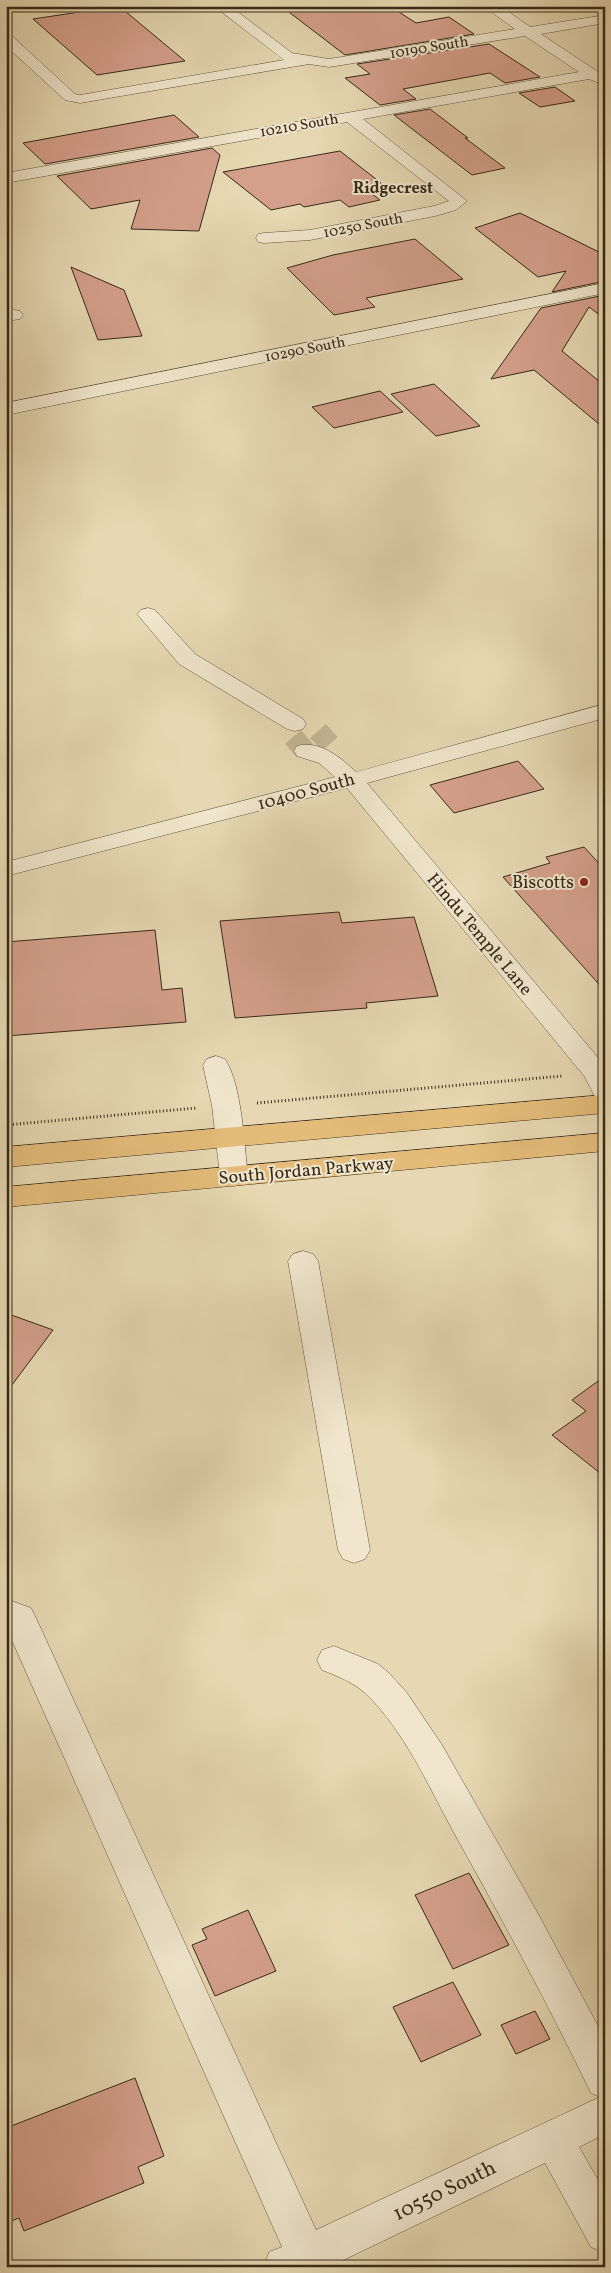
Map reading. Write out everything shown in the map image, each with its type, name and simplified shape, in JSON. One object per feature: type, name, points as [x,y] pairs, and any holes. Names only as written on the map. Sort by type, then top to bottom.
[{"type":"main road","points":[[6,1157],[605,1104]]},
{"type":"main road","name":"South Jordan Parkway","points":[[6,1197],[605,1142]]},
{"type":"street","points":[[221,6],[288,57],[304,61]]},
{"type":"street","points":[[490,6],[598,78]]},
{"type":"street","name":"10190 South","points":[[304,61],[329,63],[605,19]]},
{"type":"street","points":[[6,38],[70,97],[80,99],[304,61]]},
{"type":"street","name":"10210 South","points":[[6,178],[349,116],[598,78]]},
{"type":"street","name":"10250 South","points":[[264,238],[310,235],[435,211],[450,207],[459,201],[349,116]]},
{"type":"street","name":"10290 South","points":[[6,409],[605,288]]},
{"type":"street","name":"Hindu Temple Lane","points":[[148,614],[187,659],[298,737],[325,744],[352,780],[600,1082]]},
{"type":"street","name":"10400 South","points":[[6,869],[352,780],[605,711]]},
{"type":"street","points":[[216,1065],[226,1106],[234,1176]]},
{"type":"street","points":[[303,1260],[354,1550]]},
{"type":"street","points":[[6,1613],[19,1618],[296,2261]]},
{"type":"street","points":[[334,1660],[361,1670],[382,1687],[410,1727],[444,1781],[523,1921],[605,2080]]},
{"type":"street","name":"10550 South","points":[[296,2261],[605,2114]]},
{"type":"street","points":[[553,2138],[605,2233]]},
{"type":"path","points":[[6,1125],[226,1106],[600,1082]]},
{"type":"building","points":[[119,6],[185,61],[97,75],[33,19]]},
{"type":"building","points":[[281,6],[383,6],[390,11],[396,10],[416,23],[449,17],[474,34],[345,55]]},
{"type":"building","points":[[489,44],[540,77],[505,83],[490,73],[403,89],[416,99],[380,105],[345,78],[370,74],[357,64]]},
{"type":"building","points":[[555,87],[575,101],[540,107],[519,93]]},
{"type":"building","points":[[430,109],[505,168],[472,175],[394,115]]},
{"type":"building","points":[[174,115],[199,137],[45,164],[23,143]]},
{"type":"building","points":[[212,148],[220,155],[199,231],[131,229],[140,200],[91,209],[57,176]]},
{"type":"building","points":[[340,151],[381,183],[372,194],[380,200],[349,207],[340,200],[304,207],[300,204],[271,210],[223,172]]},
{"type":"building","points":[[520,213],[605,255],[605,281],[552,292],[566,271],[538,277],[475,228]]},
{"type":"building","points":[[415,239],[463,279],[366,298],[375,307],[334,315],[287,268],[333,255]]},
{"type":"building","points":[[71,267],[124,290],[142,336],[98,340]]},
{"type":"building","points":[[605,295],[605,319],[589,307],[562,351],[605,386],[605,429],[534,370],[491,379],[541,308]]},
{"type":"building","points":[[434,384],[480,426],[436,436],[391,394]]},
{"type":"building","points":[[380,391],[403,412],[334,428],[312,407]]},
{"type":"building","points":[[518,761],[544,789],[454,813],[430,785]]},
{"type":"building","points":[[584,847],[605,870],[605,991],[503,877],[550,863],[546,857]]},
{"type":"building","points":[[339,912],[342,923],[414,917],[438,996],[366,1003],[367,1008],[235,1018],[220,921]]},
{"type":"building","points":[[155,930],[162,990],[182,988],[186,1022],[6,1036],[6,942]]},
{"type":"building","points":[[6,1313],[53,1330],[6,1393]]},
{"type":"building","points":[[605,1376],[605,1477],[552,1435],[586,1411],[572,1400]]},
{"type":"building","points":[[469,1873],[509,1945],[453,1969],[415,1895]]},
{"type":"building","points":[[248,1910],[276,1971],[215,1996],[192,1945],[207,1939],[202,1929]]},
{"type":"building","points":[[453,1982],[481,2035],[421,2062],[393,2007]]},
{"type":"building","points":[[535,2011],[550,2039],[516,2054],[501,2025]]},
{"type":"building","points":[[135,2078],[164,2156],[138,2167],[144,2183],[24,2231],[19,2218],[6,2223],[6,2128]]},
{"type":"tunnel","points":[[318,731],[330,744]]},
{"type":"tunnel","points":[[293,737],[305,751]]},
{"type":"place","name":"Biscotts","points":[[584,882]]},
{"type":"district","name":"Ridgecrest","points":[[393,187]]}]
